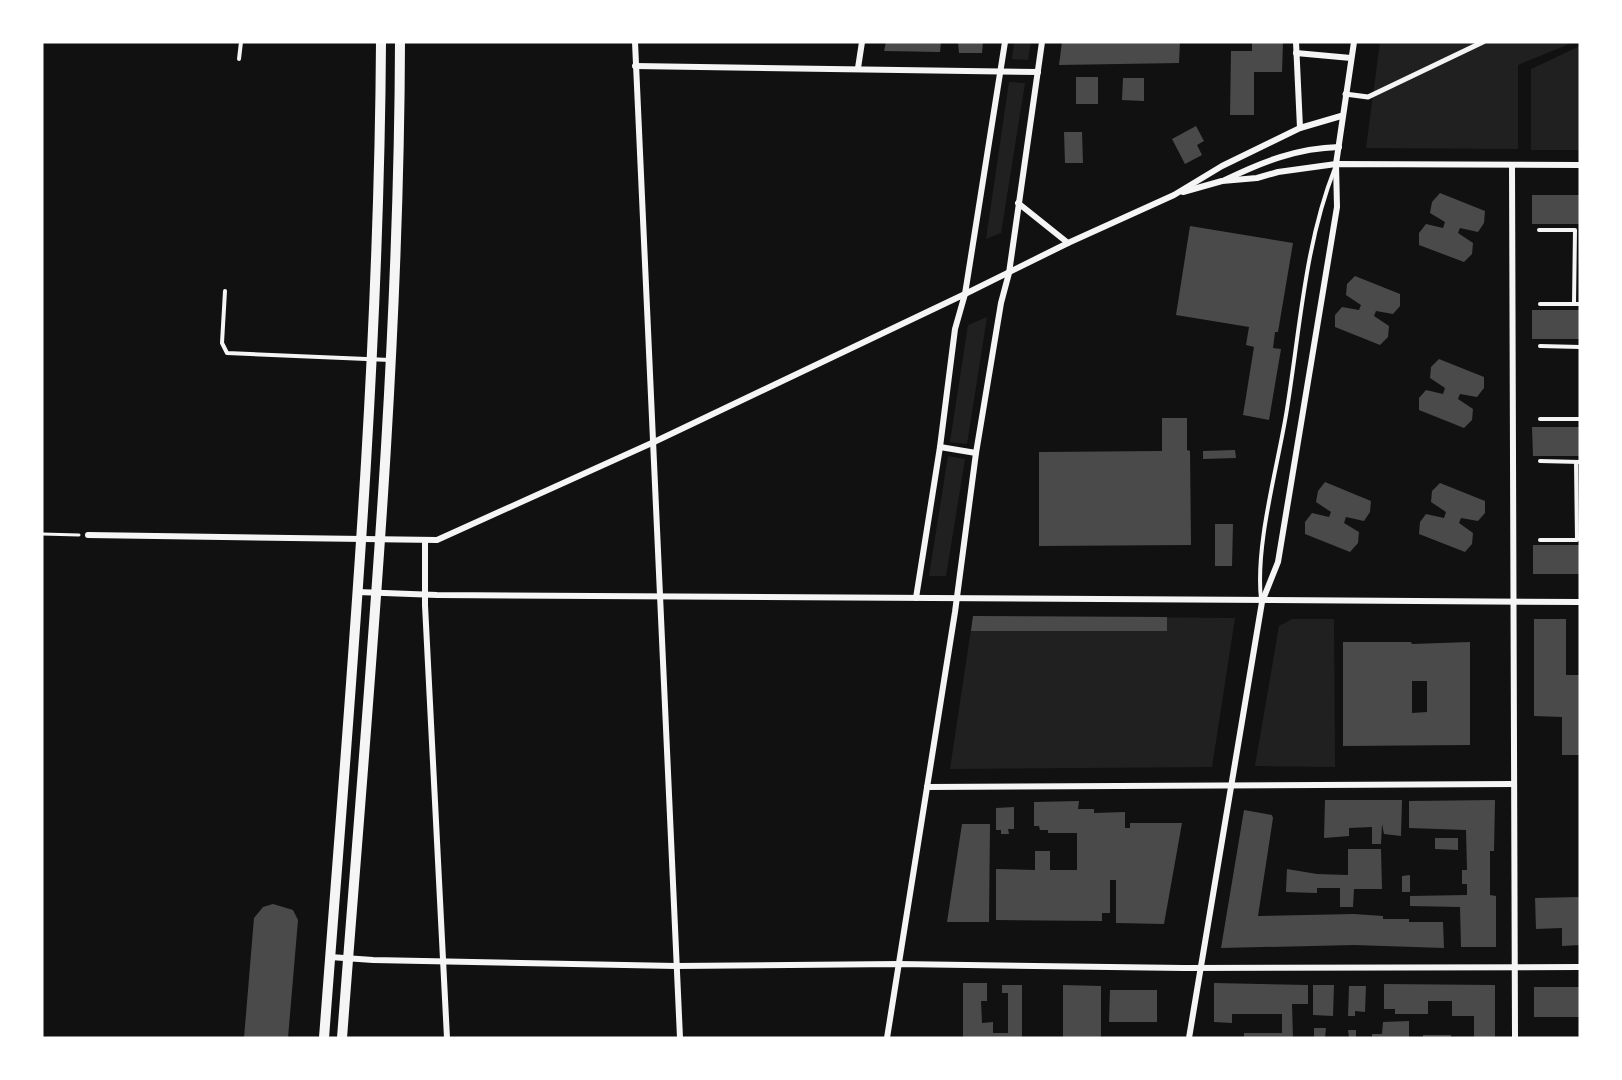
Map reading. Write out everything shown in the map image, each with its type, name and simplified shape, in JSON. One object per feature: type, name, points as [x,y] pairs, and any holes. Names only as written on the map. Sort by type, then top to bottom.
[{"type":"main road","points":[[324,1038],[362,537],[372,359],[381,42]]},
{"type":"main road","points":[[342,1038],[381,538],[391,360],[400,42]]},
{"type":"street","points":[[635,42],[654,442],[658,597],[680,1038]]},
{"type":"street","points":[[858,68],[862,42]]},
{"type":"street","points":[[916,598],[940,447],[955,329],[965,294],[1005,42]]},
{"type":"street","points":[[887,1038],[957,598],[976,453],[1001,303],[1009,273],[1042,42]]},
{"type":"street","points":[[1296,42],[1300,128]]},
{"type":"street","points":[[1189,1038],[1262,602],[1278,562],[1337,207],[1336,164],[1341,116],[1354,42]]},
{"type":"street","points":[[1345,94],[1368,97],[1483,42]]},
{"type":"street","points":[[1296,53],[1351,58]]},
{"type":"street","points":[[635,66],[1038,72]]},
{"type":"street","points":[[88,535],[362,537],[437,540],[654,442],[1068,243],[1174,195],[1222,166],[1300,128],[1341,116]]},
{"type":"street","points":[[1174,195],[1222,181],[1282,156],[1319,147],[1339,147]]},
{"type":"street","points":[[1222,181],[1257,178],[1290,170],[1336,164],[1580,165]]},
{"type":"street","points":[[1512,165],[1515,1038]]},
{"type":"street","points":[[1018,203],[1068,243]]},
{"type":"street","points":[[940,447],[976,453]]},
{"type":"street","points":[[425,541],[424,595],[447,1038]]},
{"type":"street","points":[[358,592],[424,595],[1262,602],[1580,602]]},
{"type":"street","points":[[927,787],[1514,784]]},
{"type":"street","points":[[330,957],[676,966],[899,964],[1202,968],[1580,967]]},
{"type":"lane","points":[[240,59],[241,42]]},
{"type":"lane","points":[[1262,602],[1260,568],[1289,389],[1321,202],[1336,164]]},
{"type":"lane","points":[[1539,230],[1577,230],[1574,304]]},
{"type":"lane","points":[[225,291],[222,344],[227,353],[391,360]]},
{"type":"lane","points":[[1540,304],[1580,304]]},
{"type":"lane","points":[[1540,346],[1580,347]]},
{"type":"lane","points":[[1540,419],[1580,419]]},
{"type":"lane","points":[[1540,462],[1578,462],[1579,540],[1540,540]]},
{"type":"path","points":[[42,534],[88,535]]},
{"type":"shaded area","points":[[1014,42],[1031,42],[1028,60],[1012,59]]},
{"type":"shaded area","points":[[1380,42],[1574,42],[1518,65],[1518,149],[1366,148]]},
{"type":"shaded area","points":[[1580,46],[1580,150],[1531,150],[1531,69]]},
{"type":"shaded area","points":[[1009,82],[1025,83],[1001,233],[986,239]]},
{"type":"shaded area","points":[[987,317],[967,444],[950,442],[968,325]]},
{"type":"shaded area","points":[[948,456],[965,459],[946,576],[929,576]]},
{"type":"shaded area","points":[[973,616],[1235,618],[1212,767],[950,769]]},
{"type":"shaded area","points":[[1292,619],[1334,619],[1335,767],[1255,766],[1279,626]]},
{"type":"building","points":[[886,42],[941,42],[940,52],[884,51]]},
{"type":"building","points":[[958,42],[983,42],[982,53],[959,53]]},
{"type":"building","points":[[1062,42],[1180,42],[1179,63],[1059,65]]},
{"type":"building","points":[[1252,42],[1283,42],[1282,72],[1254,72],[1254,115],[1230,115],[1231,51],[1252,51]]},
{"type":"building","points":[[1076,77],[1098,77],[1098,104],[1076,104]]},
{"type":"building","points":[[1123,78],[1144,78],[1144,101],[1122,100]]},
{"type":"building","points":[[1196,126],[1204,141],[1197,145],[1202,155],[1185,164],[1172,139]]},
{"type":"building","points":[[1064,132],[1082,132],[1083,163],[1065,163]]},
{"type":"building","points":[[1440,193],[1485,211],[1484,223],[1478,232],[1460,228],[1458,233],[1473,243],[1472,254],[1464,262],[1419,245],[1419,233],[1426,224],[1443,228],[1445,222],[1430,213],[1432,202]]},
{"type":"building","points":[[1532,195],[1580,195],[1580,224],[1532,224]]},
{"type":"building","points":[[1190,226],[1293,243],[1278,332],[1275,332],[1273,348],[1281,349],[1269,420],[1243,415],[1254,347],[1246,345],[1249,327],[1176,315]]},
{"type":"building","points":[[1355,276],[1400,294],[1400,306],[1393,314],[1376,311],[1374,316],[1389,326],[1388,337],[1380,345],[1335,327],[1335,315],[1342,307],[1359,310],[1361,305],[1346,295],[1347,284]]},
{"type":"building","points":[[1532,310],[1580,310],[1580,339],[1532,339]]},
{"type":"building","points":[[1439,359],[1484,377],[1484,388],[1477,397],[1460,394],[1458,399],[1473,409],[1472,420],[1464,428],[1419,410],[1419,398],[1426,390],[1443,394],[1445,388],[1430,378],[1431,367]]},
{"type":"building","points":[[1162,418],[1187,418],[1187,450],[1190,451],[1191,545],[1039,546],[1039,452],[1162,451]]},
{"type":"building","points":[[1532,427],[1580,427],[1580,456],[1533,456]]},
{"type":"building","points":[[1235,450],[1236,458],[1203,459],[1203,451]]},
{"type":"building","points":[[1325,482],[1371,501],[1370,512],[1364,521],[1346,517],[1344,523],[1359,532],[1358,543],[1350,552],[1305,534],[1305,522],[1312,513],[1329,517],[1331,512],[1316,502],[1318,491]]},
{"type":"building","points":[[1440,483],[1485,501],[1485,513],[1478,521],[1461,518],[1459,523],[1473,533],[1472,544],[1465,552],[1419,534],[1420,522],[1426,514],[1444,518],[1446,512],[1431,502],[1432,491]]},
{"type":"building","points":[[1215,524],[1233,524],[1232,566],[1215,566]]},
{"type":"building","points":[[1533,545],[1580,545],[1580,574],[1533,574]]},
{"type":"building","points":[[973,616],[1167,617],[1167,631],[971,631]]},
{"type":"building","points":[[1534,619],[1566,619],[1566,675],[1580,675],[1580,755],[1562,755],[1562,717],[1534,716]]},
{"type":"building","points":[[1343,642],[1411,642],[1412,644],[1470,642],[1470,745],[1343,746]],"holes":[[[1412,681],[1427,681],[1427,712],[1412,713]]]},
{"type":"building","points":[[1325,800],[1402,800],[1401,836],[1384,834],[1382,824],[1381,844],[1372,844],[1372,827],[1349,828],[1349,836],[1324,838]]},
{"type":"building","points":[[1495,800],[1494,851],[1490,851],[1490,895],[1496,896],[1496,947],[1461,947],[1460,907],[1410,906],[1410,896],[1467,895],[1467,884],[1462,884],[1462,870],[1467,870],[1466,830],[1409,828],[1409,801]]},
{"type":"building","points":[[1079,801],[1078,809],[1094,809],[1094,813],[1125,812],[1125,828],[1130,828],[1130,823],[1182,823],[1164,924],[1116,923],[1116,880],[1110,880],[1110,913],[1102,913],[1102,921],[996,920],[996,869],[1035,870],[1035,851],[1050,851],[1050,870],[1077,870],[1077,833],[1048,833],[1048,830],[1040,830],[1039,826],[1034,826],[1034,802]]},
{"type":"building","points":[[1014,807],[1014,829],[1008,829],[1009,834],[1001,834],[1001,830],[996,830],[996,808]]},
{"type":"building","points":[[1244,810],[1272,815],[1273,818],[1258,916],[1354,914],[1383,916],[1383,919],[1409,919],[1409,922],[1443,922],[1444,948],[1354,945],[1221,948]]},
{"type":"building","points":[[962,824],[990,824],[989,922],[947,922]]},
{"type":"building","points":[[1435,838],[1458,838],[1458,850],[1435,849]]},
{"type":"building","points":[[1348,849],[1381,849],[1382,889],[1354,889],[1353,907],[1340,907],[1340,888],[1317,888],[1317,893],[1286,892],[1287,869],[1317,874],[1348,875]]},
{"type":"building","points":[[1410,875],[1410,892],[1402,892],[1402,876]]},
{"type":"building","points":[[1580,897],[1580,945],[1562,946],[1562,928],[1536,929],[1535,898]]},
{"type":"building","points":[[273,904],[293,910],[298,920],[288,1038],[244,1038],[254,918],[263,907]]},
{"type":"building","points":[[963,983],[987,983],[987,1001],[981,1001],[982,1023],[993,1022],[993,1033],[1008,1033],[1008,993],[1002,993],[1002,985],[1022,985],[1022,1038],[963,1038]]},
{"type":"building","points":[[1214,983],[1308,985],[1308,1004],[1292,1004],[1293,1038],[1244,1038],[1244,1033],[1282,1033],[1282,1014],[1232,1014],[1232,1023],[1214,1022]]},
{"type":"building","points":[[1384,984],[1495,985],[1495,1038],[1474,1038],[1474,1016],[1452,1016],[1452,1001],[1428,1001],[1428,1014],[1395,1014],[1395,1009],[1384,1009]]},
{"type":"building","points":[[1063,985],[1101,986],[1101,1038],[1063,1038]]},
{"type":"building","points":[[1313,985],[1334,985],[1333,1016],[1313,1015]]},
{"type":"building","points":[[1349,986],[1366,986],[1365,1012],[1355,1011],[1355,1016],[1348,1016]]},
{"type":"building","points":[[1534,987],[1580,987],[1580,1017],[1534,1017]]},
{"type":"building","points":[[1110,990],[1157,990],[1157,1022],[1109,1022]]},
{"type":"building","points":[[1409,1021],[1409,1038],[1372,1038],[1372,1034],[1382,1034],[1383,1022]]},
{"type":"building","points":[[1314,1028],[1326,1028],[1325,1038],[1314,1038]]},
{"type":"building","points":[[1348,1030],[1356,1030],[1356,1038],[1349,1038]]},
{"type":"building","points":[[1423,1035],[1451,1035],[1451,1038],[1423,1038]]}]
